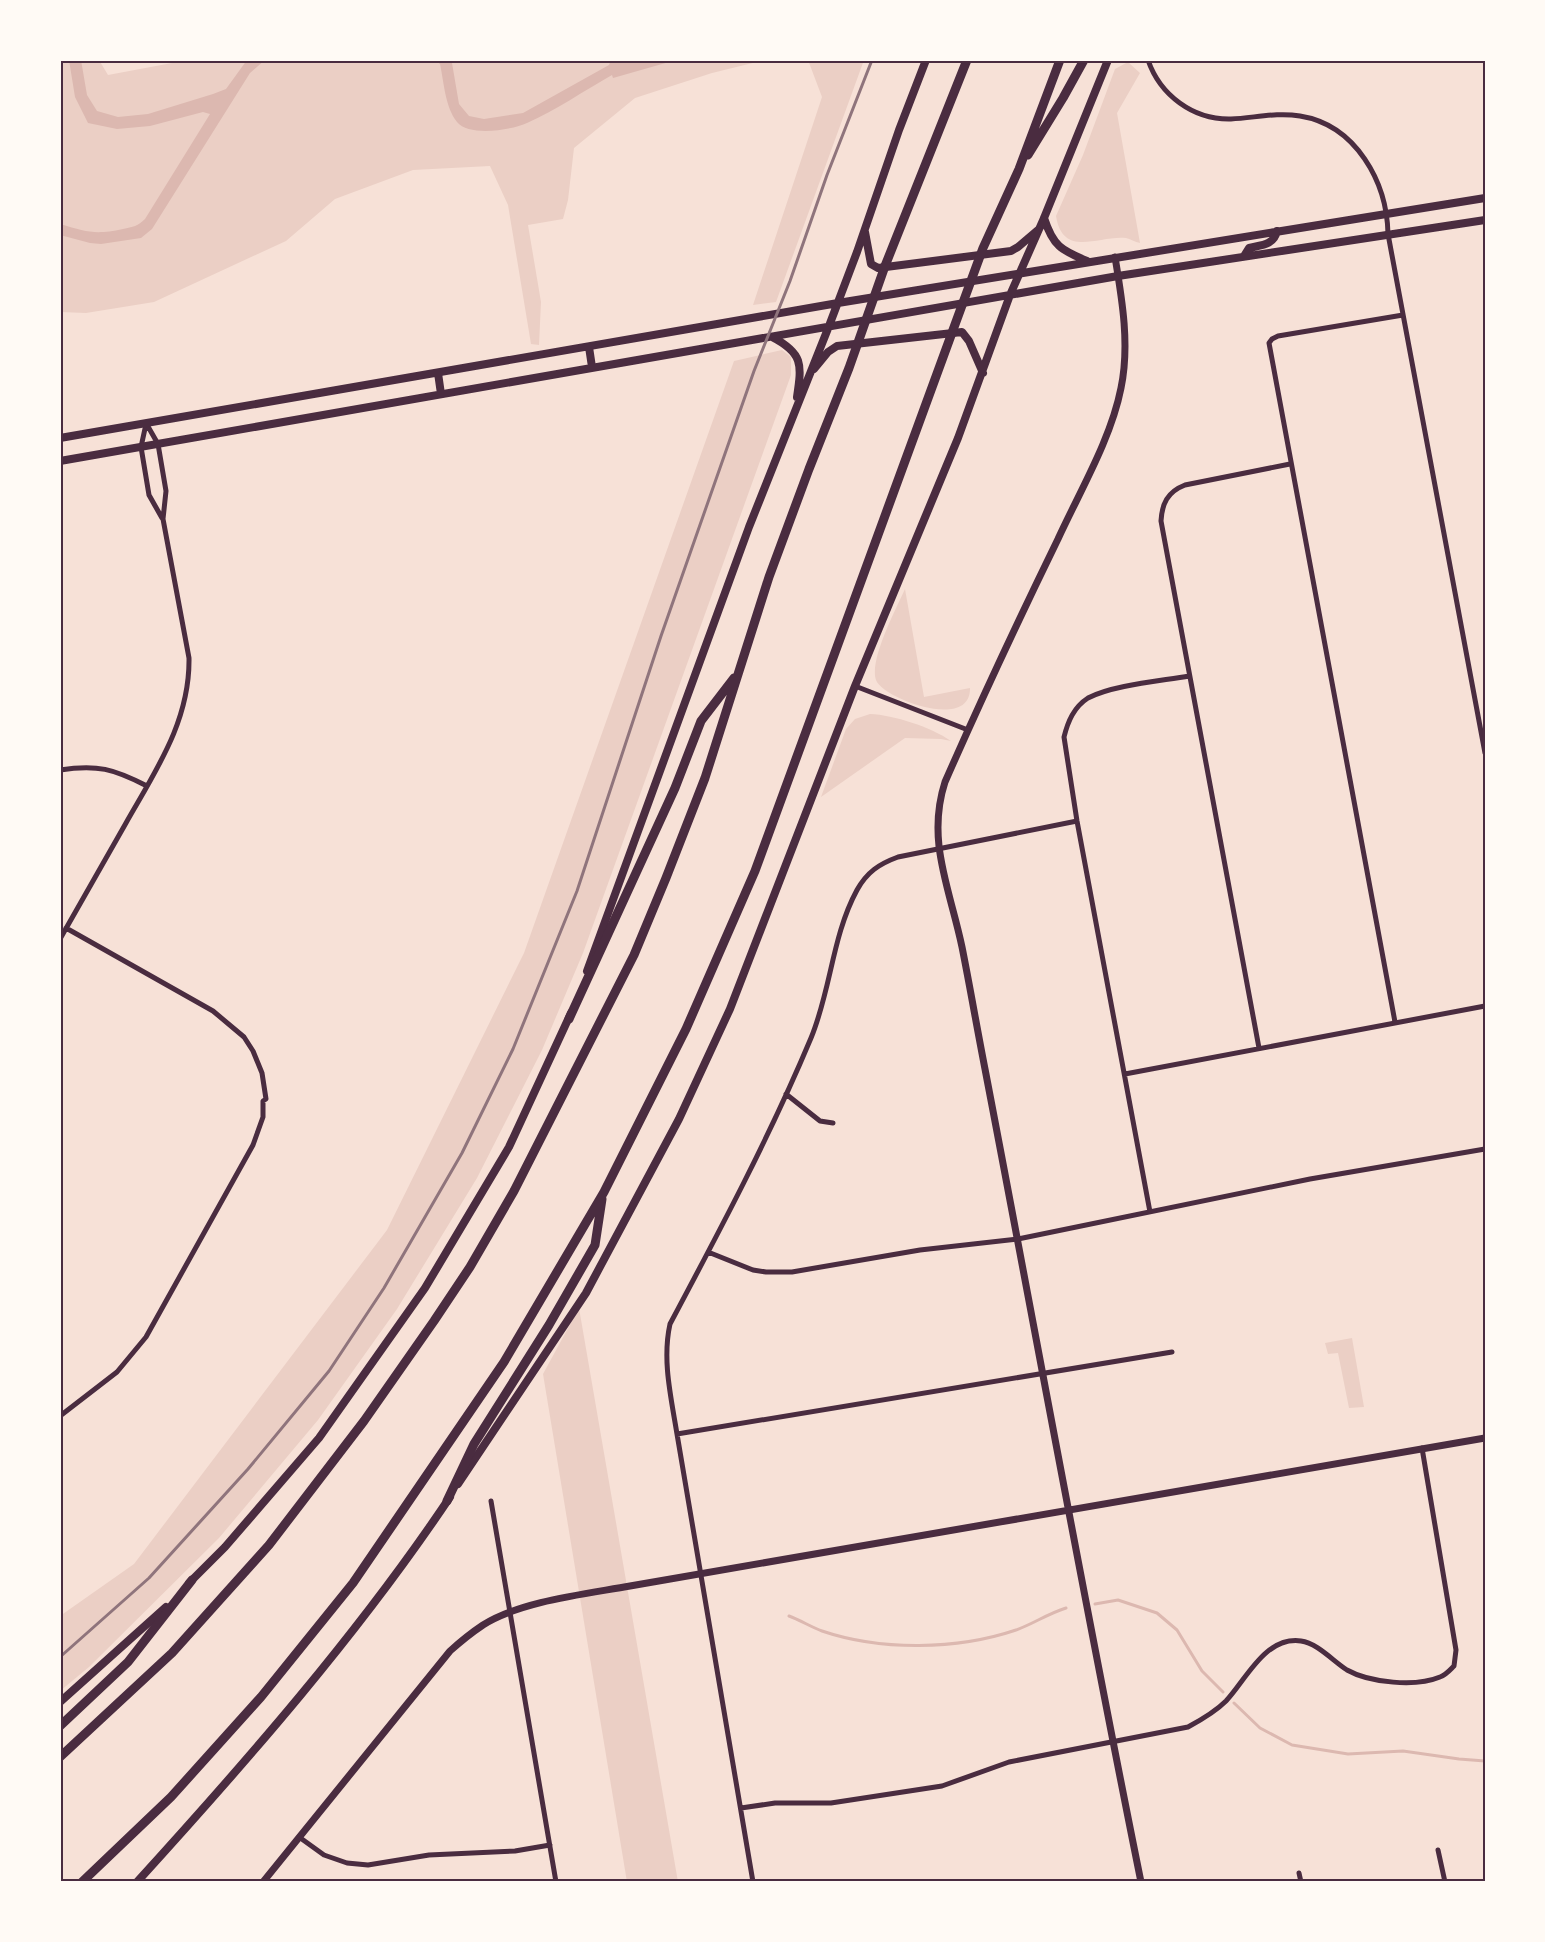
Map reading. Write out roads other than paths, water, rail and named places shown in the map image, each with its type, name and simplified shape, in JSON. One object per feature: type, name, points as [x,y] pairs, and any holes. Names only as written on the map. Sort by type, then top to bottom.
[{"type":"highway","points":[[60,1757],[172,1653],[269,1545],[364,1421],[470,1267],[540,1141],[634,955],[705,778],[769,577],[849,368],[885,266],[967,60]]},
{"type":"highway","points":[[82,1882],[194,1772],[261,1697],[353,1583],[504,1362],[604,1192],[686,1029],[755,871],[983,248],[1019,170],[1060,60]]},
{"type":"highway","points":[[1019,170],[1084,60]]},
{"type":"highway","points":[[569,1019],[675,788],[701,721],[739,671]]},
{"type":"highway","points":[[447,1501],[474,1444],[549,1325],[595,1245],[604,1192]]},
{"type":"highway","points":[[60,1726],[128,1662],[192,1580]]},
{"type":"main road","points":[[60,1702],[157,1617],[225,1546],[319,1438],[425,1288],[509,1147],[569,1019],[749,527],[838,303],[898,130],[926,60]]},
{"type":"main road","points":[[137,1882],[208,1804],[332,1655],[397,1572],[586,1293],[679,1119],[730,1009],[855,686],[958,438],[1010,295],[1043,222],[1109,61]]},
{"type":"main road","points":[[60,438],[838,303],[1485,198]]},
{"type":"main road","points":[[60,461],[1118,276],[1485,220]]},
{"type":"main road","points":[[865,230],[871,264],[878,268],[1011,251],[1018,248],[1043,222]]},
{"type":"main road","points":[[1043,222],[1050,236],[1062,250],[1089,261]]},
{"type":"main road","points":[[1244,256],[1249,248],[1269,243],[1275,239],[1277,231]]},
{"type":"main road","points":[[808,378],[828,352],[837,346],[962,332],[969,341],[983,373]]},
{"type":"main road","points":[[772,337],[787,345],[795,352],[799,360],[800,378],[795,412]]},
{"type":"main road","points":[[589,347],[592,367]]},
{"type":"main road","points":[[438,373],[441,394]]},
{"type":"street","points":[[1148,60],[1152,72],[1165,92],[1179,103],[1210,117],[1229,119],[1272,115],[1300,116],[1332,129],[1359,149],[1374,176],[1388,214],[1388,234],[1485,753]]},
{"type":"street","points":[[1115,257],[1125,356],[1116,407],[1088,475],[968,730],[941,795],[936,827],[938,848],[962,944],[1112,1741],[1141,1882]]},
{"type":"street","points":[[1395,1022],[1269,343],[1278,336],[1403,315]]},
{"type":"street","points":[[60,939],[169,747],[183,712],[189,676],[189,658],[163,519],[166,491],[158,444],[146,423]]},
{"type":"street","points":[[146,423],[141,447],[149,495],[163,519]]},
{"type":"street","points":[[1259,1048],[1161,521],[1162,507],[1171,493],[1185,485],[1290,464]]},
{"type":"street","points":[[1150,1212],[1077,821],[1064,737],[1072,714],[1088,699],[1110,690],[1189,676]]},
{"type":"street","points":[[855,686],[968,730]]},
{"type":"street","points":[[60,770],[83,766],[107,769],[122,773],[147,786]]},
{"type":"street","points":[[753,1882],[677,1434],[666,1360],[666,1342],[670,1324],[786,1094],[816,1024],[832,957],[857,890],[868,873],[881,863],[898,857],[1077,821]]},
{"type":"street","points":[[60,1416],[117,1372],[146,1337],[253,1145],[263,1117],[266,1099],[261,1073],[253,1052],[244,1037],[222,1018],[66,928]]},
{"type":"street","points":[[1125,1074],[1485,1006]]},
{"type":"street","points":[[786,1094],[820,1120],[833,1123]]},
{"type":"street","points":[[708,1252],[753,1270],[780,1273],[920,1250],[1018,1239],[1310,1179],[1485,1149]]},
{"type":"street","points":[[677,1434],[1172,1352]]},
{"type":"street","points":[[263,1882],[450,1651],[484,1624],[510,1613],[544,1602],[700,1574],[1485,1438]]},
{"type":"street","points":[[741,1808],[775,1803],[831,1803],[942,1786],[1009,1762],[1188,1727],[1225,1701],[1274,1646],[1286,1642],[1301,1641],[1311,1645],[1348,1670],[1364,1677],[1383,1681],[1421,1681],[1441,1677],[1454,1666],[1456,1650],[1422,1448]]},
{"type":"street","points":[[492,1501],[556,1882]]},
{"type":"street","points":[[300,1837],[324,1855],[347,1863],[368,1865],[438,1854],[515,1851],[550,1845]]},
{"type":"street","points":[[1438,1850],[1445,1882]]},
{"type":"street","points":[[1299,1873],[1301,1882]]},
{"type":"waterway","points":[[1095,1604],[1118,1600],[1157,1613],[1177,1630],[1202,1671],[1223,1692]]},
{"type":"waterway","points":[[789,1616],[822,1631],[845,1638],[919,1646],[993,1637],[1022,1628],[1066,1608]]},
{"type":"waterway","points":[[1234,1703],[1260,1728],[1292,1745],[1348,1754],[1403,1751],[1485,1761]]},
{"type":"railway","points":[[60,1657],[149,1578],[248,1469],[329,1371],[384,1288],[462,1153],[513,1049],[577,891],[661,636],[754,371],[872,60]]}]
